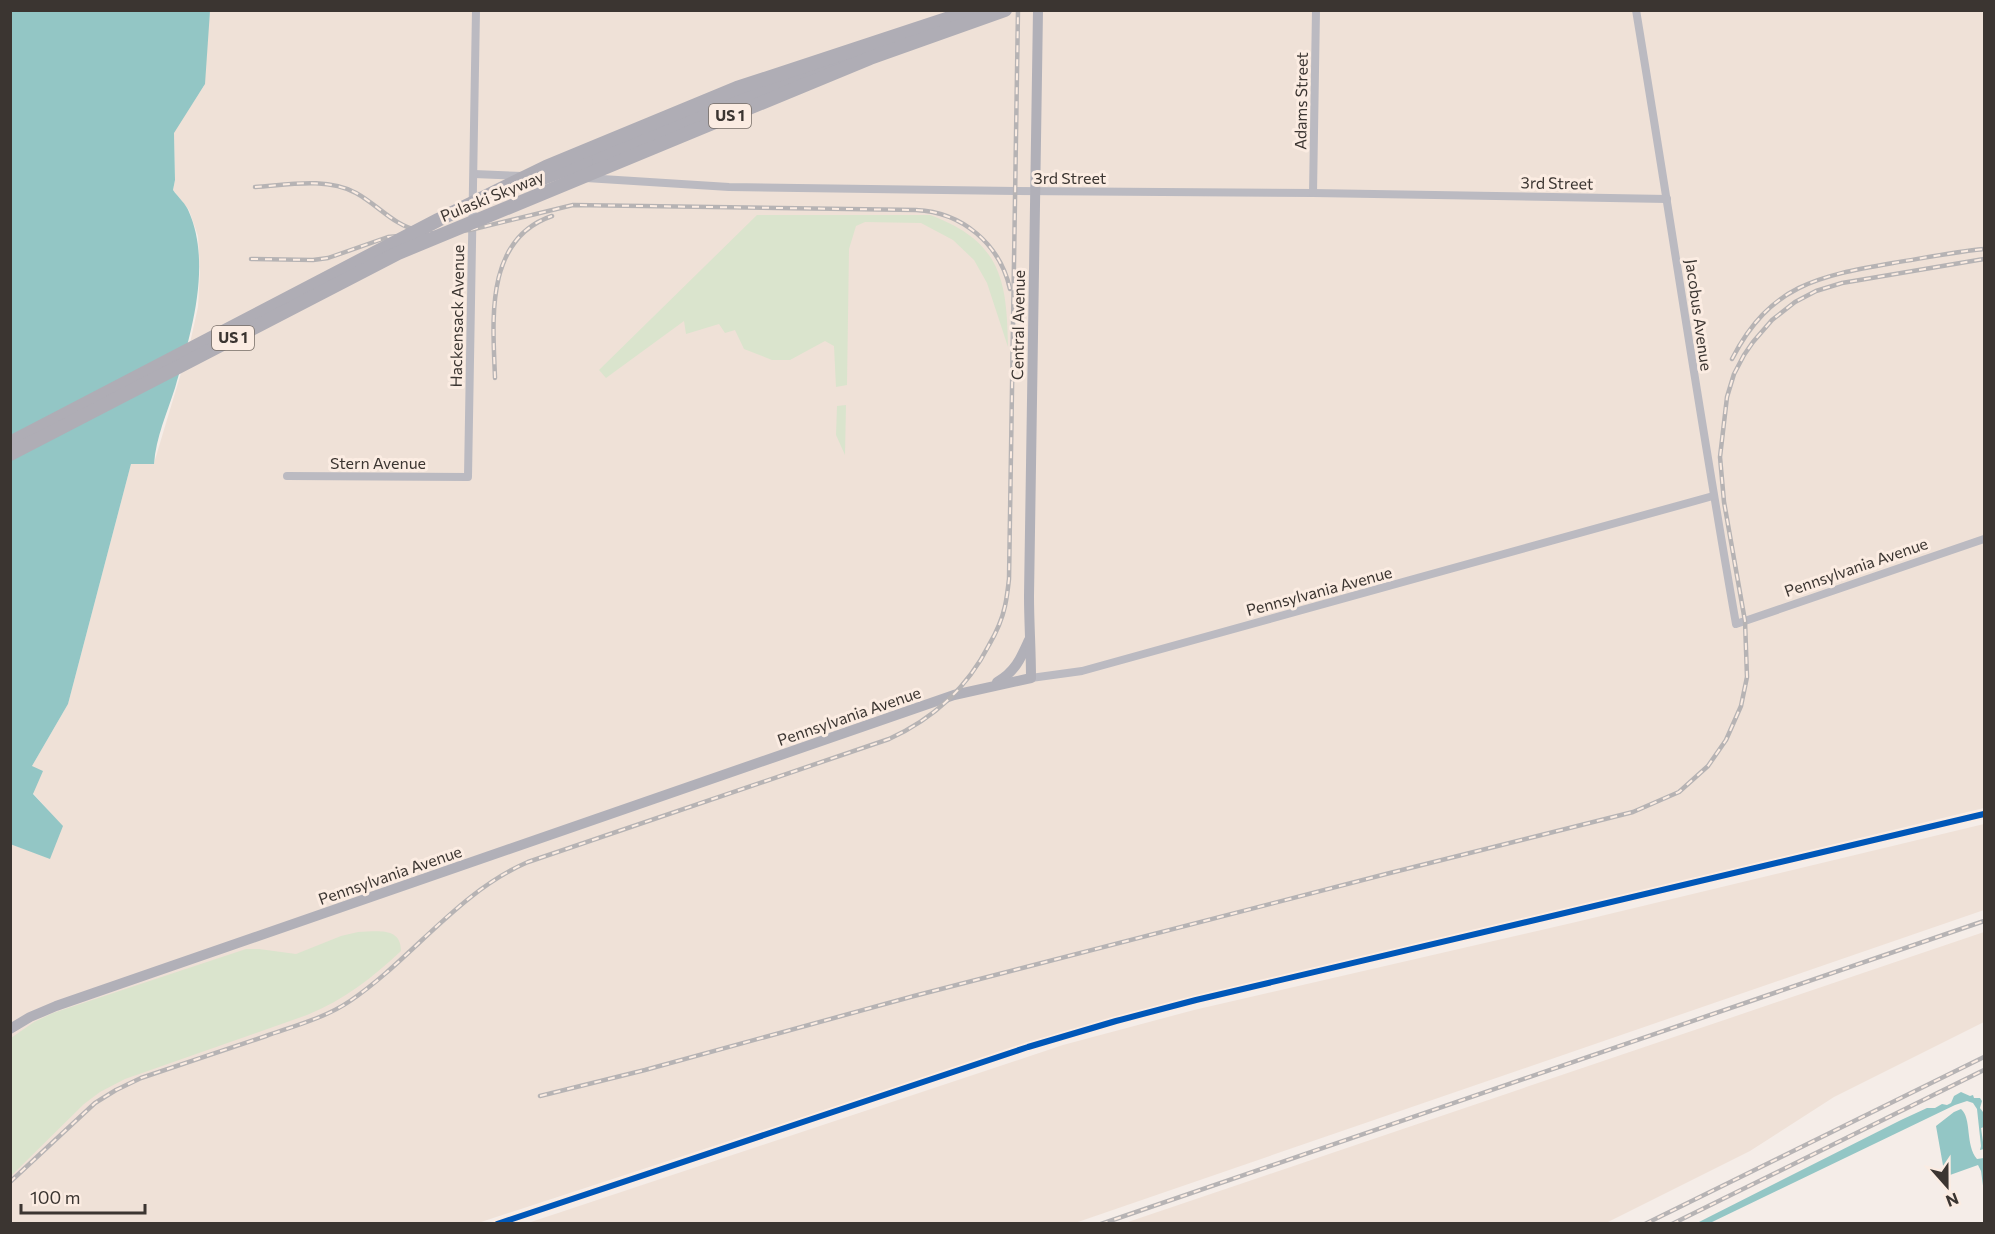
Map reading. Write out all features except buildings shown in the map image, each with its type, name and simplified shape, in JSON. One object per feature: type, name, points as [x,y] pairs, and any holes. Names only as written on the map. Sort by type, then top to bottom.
[{"type":"highway","name":"Pulaski Skyway","points":[[10,443],[546,166],[706,100],[974,10]]},
{"type":"highway","points":[[438,220],[757,93],[988,10]]},
{"type":"highway","name":"Pulaski Skyway","points":[[10,454],[398,253],[879,55],[1005,10]]},
{"type":"highway","points":[[459,228],[502,202],[586,162]]},
{"type":"main road","name":"Central Avenue","points":[[1031,678],[1029,640],[1038,10]]},
{"type":"main road","name":"Central Avenue","points":[[989,686],[1013,670],[1029,640]]},
{"type":"main road","name":"Pennsylvania Avenue","points":[[12,1028],[56,1006],[954,695],[1031,678]]},
{"type":"street","name":"Hackensack Avenue","points":[[468,477],[476,10]]},
{"type":"street","name":"Adams Street","points":[[1313,192],[1316,10]]},
{"type":"street","name":"Jacobus Avenue","points":[[1636,10],[1713,496],[1736,624]]},
{"type":"street","name":"3rd Street","points":[[474,174],[729,187],[1313,192],[1667,199]]},
{"type":"street","name":"Stern Avenue","points":[[287,476],[468,477]]},
{"type":"street","name":"Pennsylvania Avenue","points":[[1031,678],[1082,671],[1713,496]]},
{"type":"street","name":"Pennsylvania Avenue","points":[[1736,624],[1984,539]]},
{"type":"shaded area","points":[[209,11],[1984,11],[1984,808],[1056,1034],[475,1224],[11,1223],[10,844],[50,858],[62,826],[33,793],[32,766],[68,704],[131,464],[154,463],[190,343],[198,307],[200,271],[198,236],[189,210],[173,190],[175,180],[174,131],[204,86]]},
{"type":"shaded area","points":[[1984,824],[1984,910],[1075,1223],[528,1223],[1063,1045],[1194,1010],[1576,922]]},
{"type":"shaded area","points":[[1984,932],[1984,1022],[1834,1097],[1750,1151],[1606,1223],[1125,1223]]},
{"type":"green space","points":[[757,215],[930,215],[953,225],[972,237],[995,265],[1005,301],[1008,347],[987,283],[974,260],[953,240],[921,223],[865,222],[856,226],[849,249],[847,385],[836,387],[834,346],[825,341],[790,360],[772,360],[744,349],[735,330],[725,333],[719,324],[686,334],[684,321],[606,378],[599,370]]},
{"type":"green space","points":[[846,405],[845,455],[836,435],[837,406]]},
{"type":"green space","points":[[380,931],[392,934],[397,937],[401,951],[357,988],[320,1009],[125,1079],[100,1092],[84,1104],[11,1176],[11,1038],[34,1022],[53,1013],[246,949],[296,954],[341,936],[358,932]]},
{"type":"water","points":[[10,11],[210,11],[205,84],[174,133],[175,180],[173,190],[189,212],[196,233],[199,254],[197,300],[193,323],[159,435],[154,464],[131,464],[68,704],[32,766],[43,771],[33,794],[63,826],[50,859],[10,844]]},
{"type":"water","points":[[1961,1092],[1973,1095],[1974,1098],[1980,1098],[1982,1101],[1980,1108],[1983,1112],[1984,1127],[1981,1128],[1984,1149],[1980,1150],[1977,1109],[1973,1103],[1967,1101],[1710,1223],[1697,1223],[1901,1120],[1927,1108],[1947,1105],[1951,1103],[1954,1096]]},
{"type":"water","points":[[1961,1109],[1966,1119],[1973,1153],[1977,1159],[1984,1158],[1984,1193],[1978,1165],[1950,1175],[1944,1171],[1936,1126]]},
{"type":"railway","points":[[10,1182],[95,1103],[116,1090],[141,1078],[309,1021],[350,1001],[394,966],[457,908],[479,890],[503,875],[528,862],[889,739],[934,712],[959,688],[980,661],[996,631],[1004,611],[1009,579],[1018,10]]},
{"type":"railway","points":[[255,187],[306,183],[344,188],[364,198],[401,224],[419,231]]},
{"type":"railway","points":[[251,259],[313,260],[328,258],[388,237],[470,230],[573,205],[916,210],[949,217],[976,233],[998,258],[1010,289]]},
{"type":"railway","points":[[495,378],[494,308],[497,284],[504,262],[514,243],[530,227],[552,216]]},
{"type":"railway","points":[[1732,359],[1747,334],[1763,315],[1780,300],[1799,288],[1842,273],[1984,249]]},
{"type":"railway","points":[[540,1096],[645,1070],[914,996],[1633,812],[1679,792],[1708,766],[1726,740],[1741,706],[1747,677],[1745,621],[1724,502],[1720,457],[1727,397],[1734,374],[1744,355],[1772,320],[1795,302],[1816,291],[1842,283],[1984,259]]},
{"type":"railway","points":[[497,1224],[1028,1047],[1116,1021],[1196,1000],[1984,814]]},
{"type":"railway","points":[[1101,1224],[1984,921]]},
{"type":"railway","points":[[1645,1224],[1984,1057]]},
{"type":"railway","points":[[1672,1224],[1984,1070]]},
{"type":"cycle path","points":[[497,1224],[1028,1047],[1116,1021],[1196,1000],[1984,814]]}]
